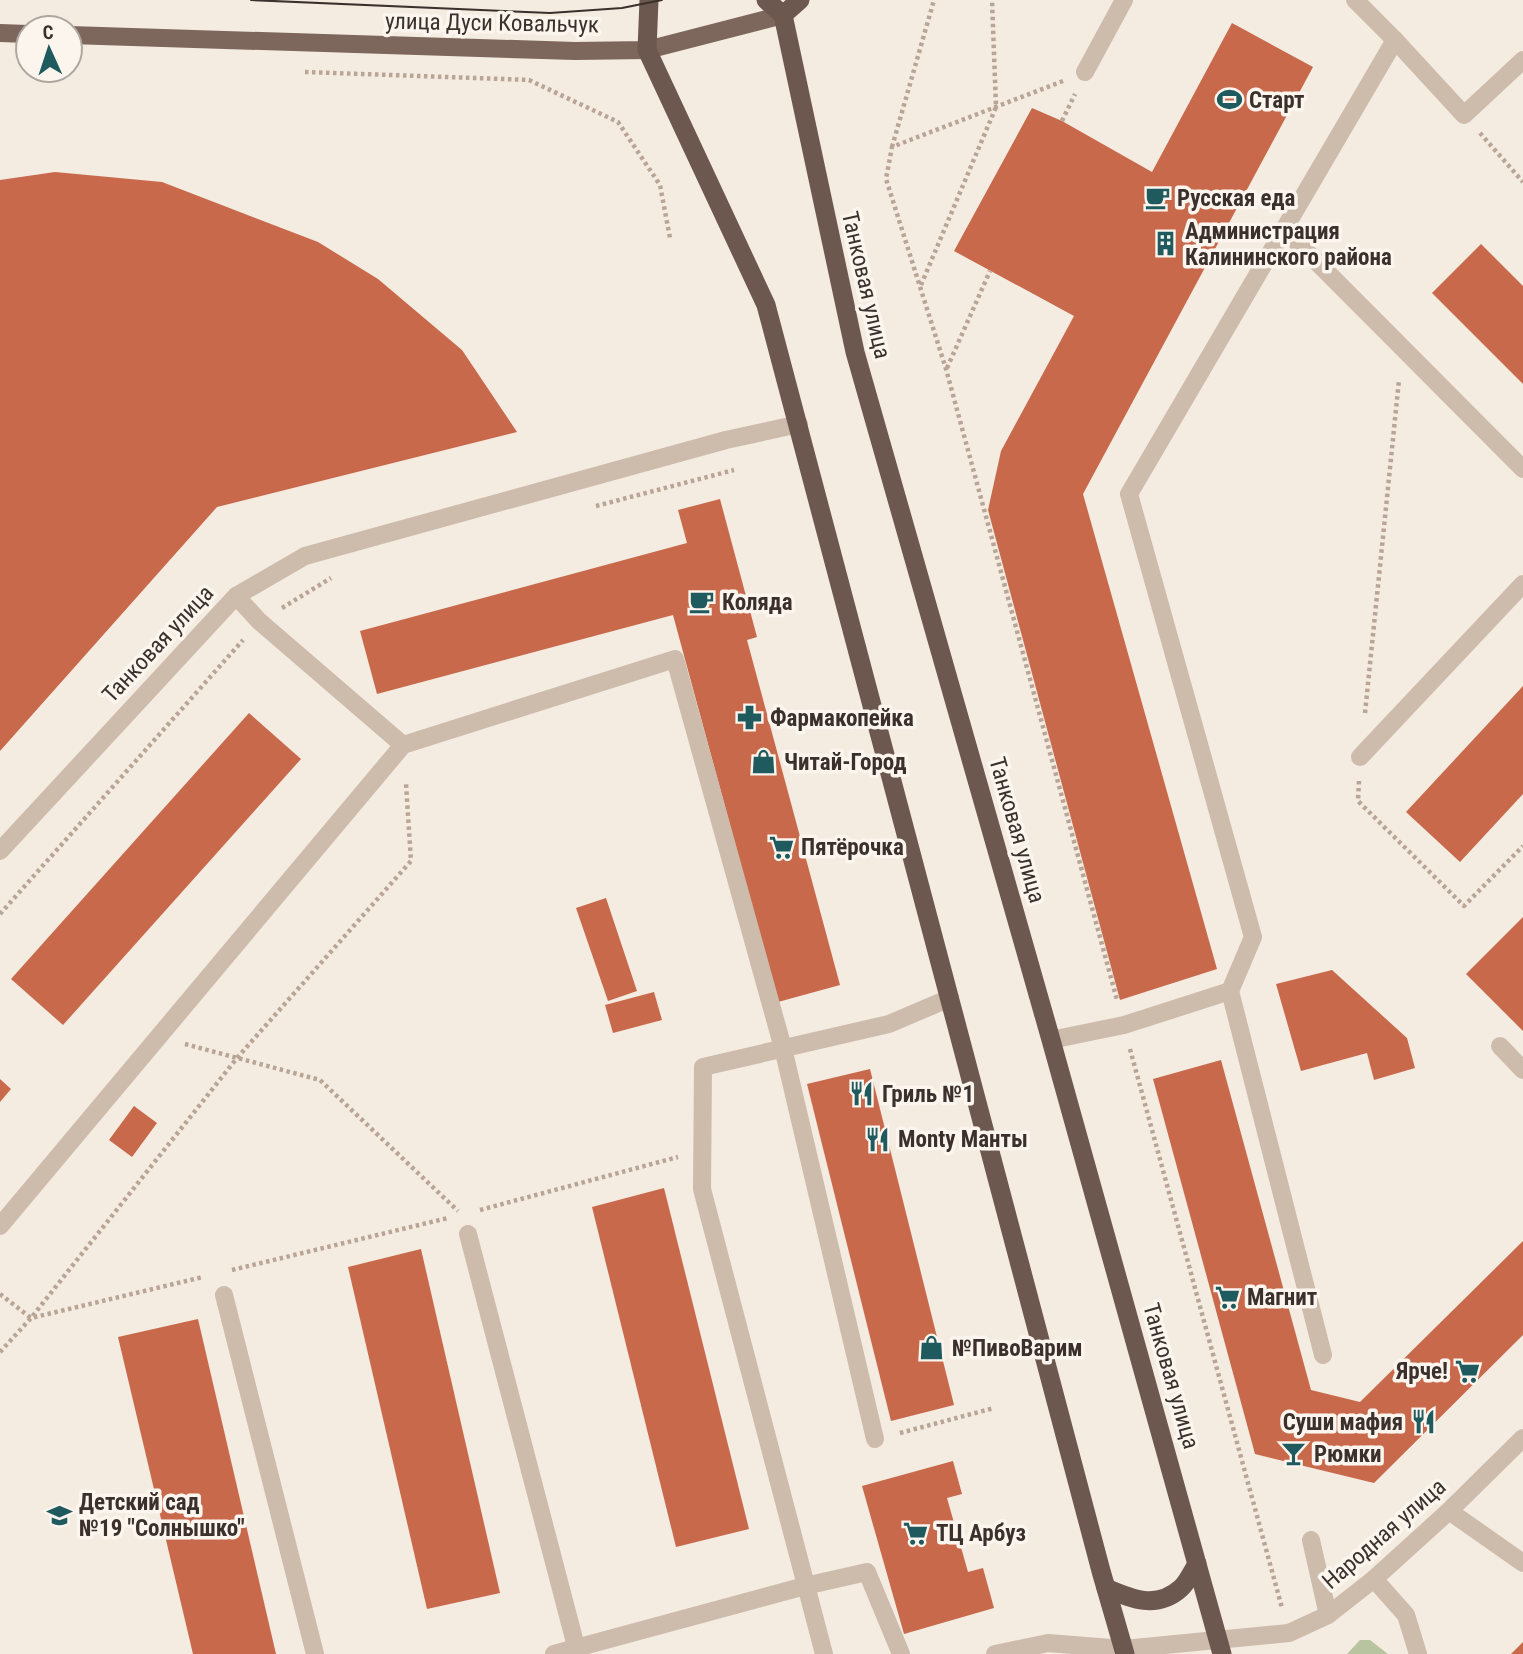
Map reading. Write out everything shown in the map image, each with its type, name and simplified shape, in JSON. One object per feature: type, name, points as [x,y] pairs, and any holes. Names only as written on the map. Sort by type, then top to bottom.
[{"type":"highway","points":[[649,0],[647,50],[766,305],[1106,1588],[1125,1651]]},
{"type":"highway","points":[[766,0],[783,15],[800,0]]},
{"type":"highway","name":"Танковая улица","points":[[783,15],[855,352],[1220,1646]]},
{"type":"highway","points":[[1106,1588],[1132,1600],[1160,1601],[1182,1588],[1197,1564]]},
{"type":"main road","name":"улица Дуси Ковальчук","points":[[84,35],[575,51],[647,50],[783,15]]},
{"type":"street","points":[[1085,72],[1124,0]]},
{"type":"street","points":[[1355,0],[1464,115],[1523,60]]},
{"type":"street","points":[[1323,1355],[1230,991],[1253,937],[1129,494],[1395,40]]},
{"type":"street","points":[[1284,229],[1523,468]]},
{"type":"street","name":"Танковая улица","points":[[0,851],[236,596],[305,556],[726,440],[799,424]]},
{"type":"street","points":[[1360,757],[1523,584]]},
{"type":"street","points":[[236,596],[259,621],[403,745]]},
{"type":"street","points":[[0,1226],[403,745],[675,659],[783,1048],[875,1439]]},
{"type":"street","points":[[1051,1040],[1124,1025],[1230,991]]},
{"type":"street","points":[[824,1654],[702,1189],[703,1067],[889,1024],[950,998]]},
{"type":"street","points":[[1500,1046],[1523,1070]]},
{"type":"street","points":[[468,1234],[577,1651]]},
{"type":"street","points":[[224,1295],[315,1654]]},
{"type":"street","name":"Народная улица","points":[[995,1654],[1048,1643],[1125,1651],[1220,1646],[1289,1633],[1328,1615],[1374,1579],[1449,1511],[1523,1438]]},
{"type":"street","points":[[1449,1511],[1523,1563]]},
{"type":"street","points":[[1311,1540],[1328,1615]]},
{"type":"street","points":[[554,1654],[577,1651],[805,1586],[867,1572],[901,1654]]},
{"type":"street","points":[[1374,1579],[1406,1615],[1418,1654]]},
{"type":"path","points":[[934,0],[892,147],[886,179],[946,369],[1124,1025]]},
{"type":"path","points":[[920,287],[996,107],[992,0]]},
{"type":"path","points":[[292,72],[529,80],[618,122],[660,185],[670,238]]},
{"type":"path","points":[[892,147],[1085,72]]},
{"type":"path","points":[[1062,121],[1085,72]]},
{"type":"path","points":[[1464,115],[1523,182]]},
{"type":"path","points":[[946,369],[990,271]]},
{"type":"path","points":[[587,509],[734,470]]},
{"type":"path","points":[[0,914],[259,621],[334,576]]},
{"type":"path","points":[[0,1352],[31,1318],[237,1058],[411,861],[403,745]]},
{"type":"path","points":[[156,1037],[320,1080],[462,1215],[468,1234]]},
{"type":"path","points":[[1135,1067],[1289,1633]]},
{"type":"path","points":[[230,1271],[462,1215],[702,1150]]},
{"type":"path","points":[[31,1318],[204,1277]]},
{"type":"path","points":[[0,1294],[31,1318]]},
{"type":"path","points":[[875,1439],[994,1408]]},
{"type":"green space","points":[[1360,1640],[1370,1640],[1388,1654],[1347,1654]]},
{"type":"building","points":[[1232,23],[1313,67],[1083,494],[1217,969],[1120,1000],[988,510],[1001,451],[1074,316],[954,251],[1032,108],[1062,121],[1152,172]]},
{"type":"building","points":[[55,172],[162,182],[318,242],[378,279],[462,350],[517,432],[217,507],[0,751],[0,180]]},
{"type":"building","points":[[1481,244],[1523,286],[1523,384],[1432,293]]},
{"type":"building","points":[[720,499],[757,637],[747,640],[840,985],[778,1002],[673,615],[377,694],[360,631],[687,543],[678,510]]},
{"type":"building","points":[[1523,686],[1523,794],[1460,862],[1406,812]]},
{"type":"building","points":[[249,713],[301,759],[63,1025],[11,979]]},
{"type":"building","points":[[606,898],[637,991],[608,1001],[576,908]]},
{"type":"building","points":[[1523,917],[1523,1031],[1466,974]]},
{"type":"building","points":[[1332,970],[1407,1038],[1415,1068],[1374,1080],[1367,1053],[1301,1071],[1276,984]]},
{"type":"building","points":[[654,992],[662,1020],[613,1033],[605,1005]]},
{"type":"building","points":[[1221,1060],[1311,1390],[1360,1402],[1523,1241],[1523,1335],[1374,1483],[1255,1454],[1153,1079]]},
{"type":"building","points":[[870,1069],[954,1405],[891,1421],[807,1084]]},
{"type":"building","points":[[0,1079],[11,1089],[0,1102]]},
{"type":"building","points":[[134,1106],[157,1123],[132,1157],[109,1140]]},
{"type":"building","points":[[664,1188],[749,1529],[676,1547],[592,1207]]},
{"type":"building","points":[[421,1249],[500,1593],[427,1609],[348,1267]]},
{"type":"building","points":[[198,1319],[276,1654],[193,1654],[118,1337]]},
{"type":"building","name":"ТЦ Арбуз","points":[[953,1461],[962,1494],[947,1498],[968,1572],[983,1568],[994,1608],[904,1634],[862,1486]]},
{"type":"building","points":[[1523,1642],[1523,1654],[1511,1654]]},
{"type":"tram line","points":[[251,0],[550,13],[622,8],[662,0]]},
{"type":"place","name":"Старт","points":[[1229,100]]},
{"type":"place","name":"Русская еда","points":[[1157,198]]},
{"type":"place","name":"Администрация Калининского района","points":[[1165,244]]},
{"type":"place","name":"Коляда","points":[[702,602]]},
{"type":"place","name":"Фармакопейка","points":[[750,718]]},
{"type":"place","name":"Читай-Город","points":[[764,762]]},
{"type":"place","name":"Пятёрочка","points":[[781,847]]},
{"type":"place","name":"Гриль №1","points":[[862,1094]]},
{"type":"place","name":"Monty Манты","points":[[878,1139]]},
{"type":"place","name":"Магнит","points":[[1227,1297]]},
{"type":"place","name":"№ПивоВарим","points":[[932,1348]]},
{"type":"place","name":"Ярче!","points":[[1468,1371]]},
{"type":"place","name":"Суши мафия","points":[[1423,1422]]},
{"type":"place","name":"Рюмки","points":[[1294,1454]]},
{"type":"place","name":"Детский сад №19 \"Солнышко\"","points":[[59,1515]]},
{"type":"place","name":"ТЦ Арбуз","points":[[916,1533]]}]
